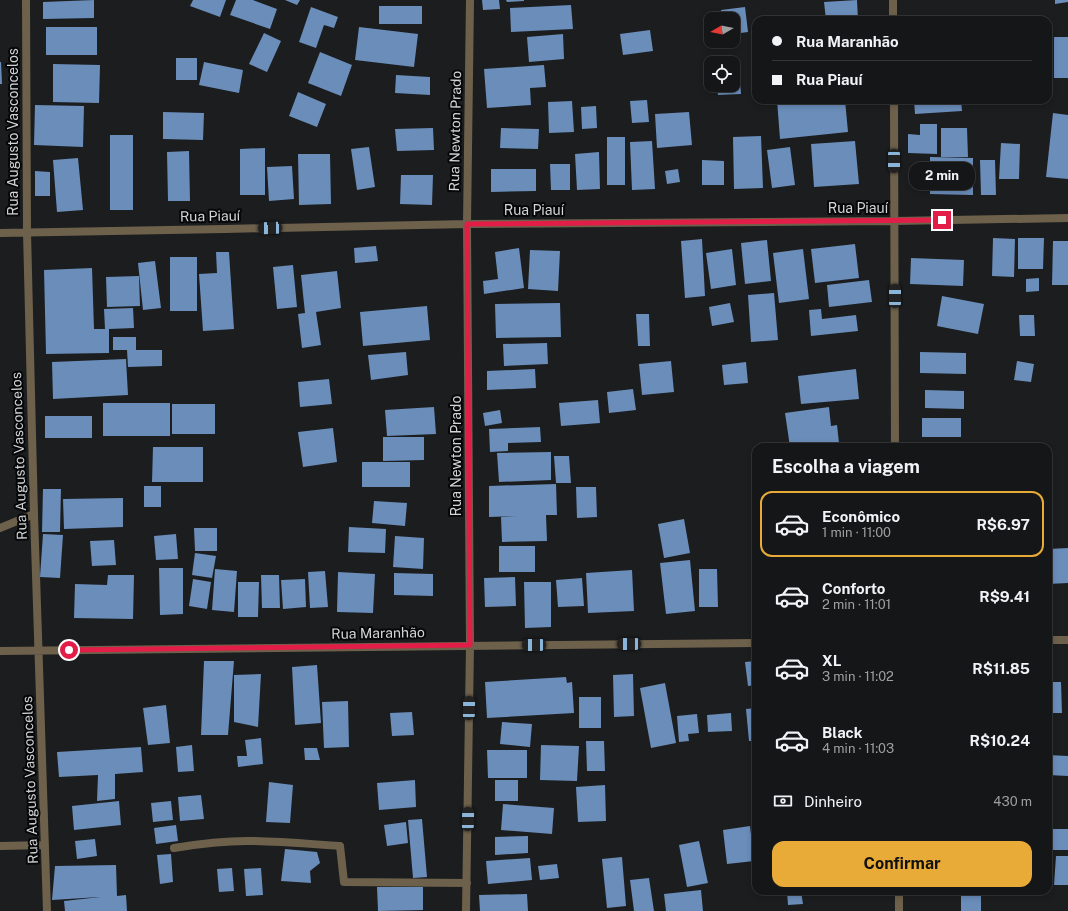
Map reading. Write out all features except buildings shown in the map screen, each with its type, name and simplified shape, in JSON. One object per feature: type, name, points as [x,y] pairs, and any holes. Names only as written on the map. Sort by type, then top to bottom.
[{"type":"street","name":"Rua Augusto Vasconcelos","points":[[26,0],[27,232],[46,911]]},
{"type":"street","name":"Rua Newton Prado","points":[[466,911],[470,645],[467,224],[470,0]]},
{"type":"street","points":[[893,0],[894,16]]},
{"type":"street","points":[[894,104],[895,443]]},
{"type":"street","name":"Rua Piauí","points":[[0,233],[467,224],[895,221],[1068,218]]},
{"type":"street","points":[[0,528],[34,514]]},
{"type":"street","points":[[1052,640],[1068,640]]},
{"type":"street","name":"Rua Maranhão","points":[[0,651],[752,643]]},
{"type":"street","points":[[174,848],[246,841],[340,846],[344,882],[466,883]]},
{"type":"street","points":[[0,846],[45,845]]},
{"type":"street","points":[[899,895],[899,911]]},
{"type":"route","points":[[69,650],[470,645],[467,224],[942,220]]}]
